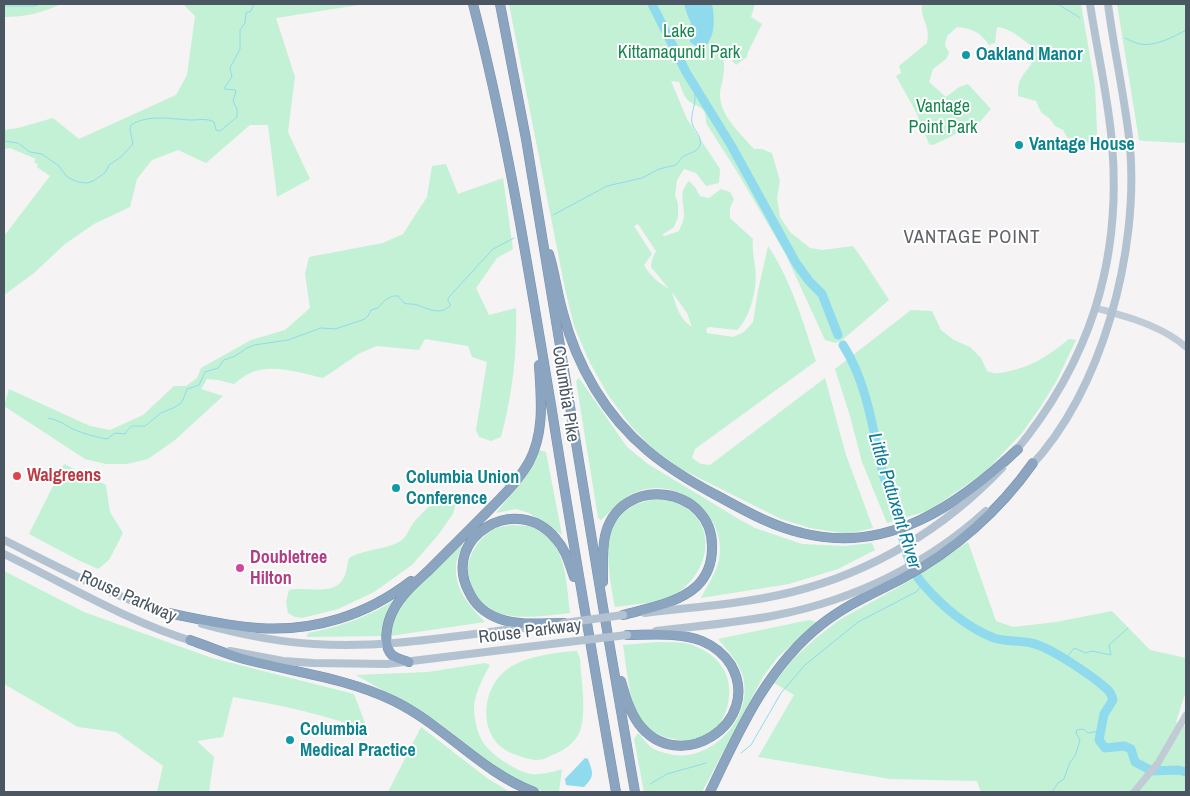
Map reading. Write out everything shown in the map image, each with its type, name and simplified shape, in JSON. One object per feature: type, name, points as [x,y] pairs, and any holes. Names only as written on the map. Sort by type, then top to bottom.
[{"type":"highway","name":"Columbia Pike","points":[[473,4],[505,142],[616,792]]},
{"type":"highway","name":"Columbia Pike","points":[[500,4],[518,92],[606,629],[635,792]]},
{"type":"highway","points":[[537,208],[563,313],[582,365],[611,412],[644,449],[666,466],[753,515],[803,534],[832,538],[862,537],[887,533],[913,523],[963,496],[1018,449]]},
{"type":"highway","points":[[410,662],[394,656],[388,651],[388,622],[396,606],[408,591],[509,490],[522,474],[536,446],[542,416],[534,304]]},
{"type":"highway","points":[[710,792],[755,701],[786,659],[810,634],[833,616],[927,560],[985,519],[1019,483],[1034,463]]},
{"type":"highway","points":[[603,607],[602,555],[605,536],[612,518],[622,506],[640,496],[661,493],[681,499],[703,518],[710,533],[712,554],[706,573],[697,586],[681,597],[659,606],[624,615]]},
{"type":"highway","points":[[564,623],[511,622],[492,616],[479,606],[466,587],[462,568],[466,551],[479,532],[494,522],[510,518],[527,520],[542,527],[556,539],[567,556],[584,609]]},
{"type":"highway","points":[[163,612],[255,628],[288,629],[319,625],[352,615],[384,600],[443,556]]},
{"type":"highway","points":[[606,629],[630,708],[639,724],[650,735],[673,745],[689,745],[705,741],[724,727],[734,710],[737,687],[733,670],[719,651],[700,640],[680,636],[627,635]]},
{"type":"highway","points":[[190,640],[242,658],[342,682],[384,696],[426,719],[510,782],[534,792]]},
{"type":"main road","name":"Rouse Parkway","points":[[4,539],[107,589],[163,612],[226,630],[284,641],[337,645],[387,644],[742,601],[792,592],[836,579],[892,554],[968,502],[1018,449],[1047,409],[1068,375],[1096,308],[1110,239],[1113,175],[1112,141],[1090,4]]},
{"type":"main road","points":[[927,560],[970,526],[998,500],[1034,463],[1056,434],[1074,404],[1094,362],[1112,313],[1123,268],[1127,241],[1131,176],[1129,138],[1108,4]]},
{"type":"main road","points":[[1096,308],[1154,327],[1172,336],[1186,347]]},
{"type":"main road","name":"Rouse Parkway","points":[[4,554],[118,611],[190,640],[244,654],[283,661],[339,664],[410,662],[746,620],[798,611],[899,576]]},
{"type":"main road","points":[[1135,791],[1158,763],[1186,716]]},
{"type":"green space","points":[[4,4],[61,4],[33,14],[4,17]]},
{"type":"green space","points":[[183,4],[365,4],[276,18],[295,77],[288,132],[310,179],[277,197],[268,125],[250,125],[206,163],[178,150],[152,160],[137,179],[130,207],[94,224],[65,244],[34,273],[4,295],[4,236],[50,176],[37,167],[38,165],[34,162],[36,159],[10,148],[4,149],[4,130],[53,118],[79,139],[176,95],[187,75],[195,16]]},
{"type":"green space","name":"Lake Kittamaqundi Park","points":[[509,4],[755,4],[751,17],[762,24],[747,57],[736,65],[722,50],[724,70],[720,93],[723,109],[731,123],[754,149],[762,149],[772,153],[780,181],[777,198],[780,217],[790,232],[810,248],[823,250],[853,246],[889,300],[841,341],[835,343],[825,340],[786,255],[706,123],[704,112],[686,98],[679,82],[671,81],[687,119],[720,169],[719,183],[706,186],[696,173],[684,169],[677,180],[675,195],[678,204],[678,217],[674,227],[662,235],[665,236],[679,231],[684,217],[682,197],[689,181],[700,196],[709,198],[721,189],[730,192],[734,199],[730,208],[730,218],[753,239],[756,275],[750,309],[737,330],[709,327],[706,329],[707,333],[733,337],[744,332],[753,322],[768,246],[790,287],[816,361],[695,449],[692,458],[701,464],[710,465],[825,378],[846,455],[873,528],[848,534],[810,528],[781,519],[681,469],[652,448],[631,426],[608,395],[589,361],[574,326],[565,289]],"holes":[[[638,224],[656,251],[651,267],[669,289],[655,279],[644,265],[652,254],[634,226]],[[672,292],[687,313],[692,327],[681,317]]]},
{"type":"green space","name":"Vantage Point Park","points":[[922,4],[1081,4],[1095,86],[1097,132],[1095,140],[1084,144],[1074,143],[1063,130],[1055,126],[1041,112],[1036,101],[1018,96],[1019,84],[1035,56],[1030,45],[1013,33],[997,27],[995,43],[989,45],[976,32],[957,27],[947,36],[945,45],[949,53],[946,59],[933,69],[929,82],[946,97],[959,87],[968,84],[991,109],[979,123],[933,145],[929,144],[916,112],[896,76],[901,73],[899,66],[927,43],[928,32],[922,14]]},
{"type":"green space","points":[[1117,4],[1186,4],[1186,143],[1139,140]]},
{"type":"green space","points":[[446,164],[458,194],[503,178],[513,249],[497,258],[476,288],[489,315],[516,308],[516,342],[513,373],[509,404],[501,437],[491,441],[479,437],[476,430],[487,362],[472,357],[468,346],[425,339],[419,350],[377,346],[360,353],[323,378],[286,370],[267,369],[250,373],[234,384],[207,379],[201,389],[223,396],[175,440],[148,459],[127,464],[106,464],[85,459],[4,406],[9,389],[90,426],[110,430],[143,415],[174,386],[186,386],[197,378],[201,368],[251,340],[285,330],[310,308],[305,274],[309,257],[383,243],[403,234],[427,197],[432,166]]},
{"type":"green space","points":[[911,310],[932,311],[941,330],[954,340],[970,347],[981,358],[987,371],[993,373],[1027,366],[1048,355],[1069,339],[1076,340],[1057,380],[1041,406],[1022,433],[985,472],[930,510],[887,523],[862,462],[835,369]]},
{"type":"green space","points":[[579,378],[627,447],[648,464],[737,518],[755,528],[802,544],[844,546],[872,543],[875,550],[838,569],[789,584],[701,598],[718,565],[720,543],[716,528],[696,502],[682,494],[666,489],[650,488],[634,493],[601,520],[598,518],[576,381]]},
{"type":"green space","points":[[539,450],[546,452],[562,535],[529,513],[516,509],[496,513],[524,479]]},
{"type":"green space","points":[[64,464],[106,485],[110,512],[123,533],[109,560],[98,569],[29,534]]},
{"type":"green space","points":[[446,495],[454,495],[456,503],[453,514],[412,565],[374,592],[338,609],[302,618],[288,613],[286,602],[289,590],[320,590],[334,587],[344,577],[349,558],[392,545],[403,539],[421,515],[433,503]]},
{"type":"green space","points":[[657,499],[677,503],[694,515],[701,525],[705,537],[703,561],[689,583],[672,596],[648,603],[615,607],[608,555],[614,525],[623,513],[637,504]]},
{"type":"green space","points":[[513,525],[533,527],[544,533],[553,542],[559,552],[566,576],[570,613],[527,617],[510,616],[497,612],[486,605],[473,591],[467,573],[473,550],[494,529]]},
{"type":"green space","points":[[968,542],[996,621],[1013,627],[1056,622],[1112,611],[1150,650],[1186,658],[1186,691],[1176,722],[1186,727],[1186,792],[981,792],[977,781],[890,779],[758,757],[794,695],[774,683],[794,658],[839,620],[904,584]]},
{"type":"green space","points":[[463,543],[456,565],[460,590],[469,604],[485,622],[390,636],[395,613],[404,598]]},
{"type":"green space","points":[[4,571],[84,612],[212,658],[354,694],[368,731],[319,715],[233,697],[223,737],[197,741],[214,757],[209,792],[157,792],[163,766],[116,732],[78,727],[4,684]]},
{"type":"green space","points":[[397,598],[383,626],[383,636],[307,637],[308,633],[331,628],[365,616]]},
{"type":"green space","points":[[809,620],[817,622],[777,658],[763,677],[702,792],[644,792],[634,739],[638,733],[654,749],[681,756],[696,753],[711,746],[724,736],[734,724],[741,709],[745,693],[743,677],[739,666],[718,639]]},
{"type":"green space","points":[[658,642],[684,643],[698,647],[718,661],[725,671],[729,687],[727,707],[718,725],[703,738],[688,741],[663,737],[645,725],[636,712],[630,689],[623,645]]},
{"type":"green space","points":[[577,651],[580,659],[583,715],[580,731],[575,739],[560,752],[540,760],[521,757],[502,748],[491,735],[486,715],[489,695],[498,678],[505,671],[520,662],[549,654]]},
{"type":"green space","points":[[485,663],[490,665],[477,692],[474,703],[476,724],[481,739],[496,756],[510,766],[525,772],[539,774],[562,769],[559,792],[544,792],[496,768],[438,722],[356,675],[428,672]]},
{"type":"green space","points":[[421,727],[487,778],[510,792],[388,792]]},
{"type":"water","points":[[684,4],[712,4],[714,23],[712,35],[706,46],[701,50],[690,42],[691,23]]},
{"type":"water","points":[[585,758],[588,759],[592,771],[590,780],[584,787],[566,785],[565,779]]},
{"type":"waterway","points":[[4,6],[34,6],[40,4]]},
{"type":"waterway","points":[[4,141],[18,143],[30,152],[42,154],[59,166],[67,177],[78,182],[87,183],[105,173],[109,165],[121,157],[133,144],[131,125],[145,119],[206,120],[214,122],[216,130],[220,131],[237,117],[237,109],[233,101],[236,91],[225,89],[225,87],[232,77],[230,68],[240,49],[240,30],[245,23],[246,13],[251,11],[254,4]]},
{"type":"waterway","name":"Little Patuxent River","points":[[652,4],[686,72],[731,145],[796,263],[809,281],[822,294],[838,335]]},
{"type":"waterway","points":[[1058,4],[1080,18]]},
{"type":"waterway","points":[[1125,38],[1146,45],[1158,43],[1186,30]]},
{"type":"waterway","points":[[553,215],[607,186],[642,178],[659,169],[676,165],[683,157],[697,149],[700,145],[700,140],[693,126],[692,119],[696,88]]},
{"type":"waterway","points":[[48,418],[81,432],[107,439],[115,433],[125,434],[132,426],[145,426],[161,413],[180,404],[187,389],[199,385],[205,372],[218,368],[224,360],[254,345],[288,340],[321,328],[335,329],[365,319],[371,310],[378,308],[392,296],[398,296],[404,303],[415,304],[434,311],[447,308],[451,305],[448,298],[493,249],[514,238]]},
{"type":"waterway","name":"Little Patuxent River","points":[[843,345],[864,391],[883,474],[896,511],[909,560],[922,583],[946,607],[974,628],[994,638],[1039,645],[1082,670],[1108,690],[1113,700],[1104,714],[1099,740],[1105,748],[1124,746],[1131,749],[1135,762],[1152,771],[1178,770],[1186,772]]},
{"type":"waterway","points":[[741,753],[751,745],[781,693],[805,665],[858,622],[916,592],[923,584]]},
{"type":"waterway","points":[[1065,660],[1074,648],[1086,653],[1092,651],[1111,655],[1109,645],[1128,628]]},
{"type":"waterway","points":[[1052,792],[1058,783],[1064,779],[1070,762],[1075,756],[1080,740],[1076,733],[1077,730],[1083,729],[1088,733],[1100,731]]},
{"type":"waterway","points":[[650,784],[667,774],[706,763]]},
{"type":"place","name":"Oakland Manor","points":[[966,55]]},
{"type":"place","name":"Vantage House","points":[[1019,145]]},
{"type":"place","name":"Walgreens","points":[[17,476]]},
{"type":"place","name":"Columbia Union Conference","points":[[396,488]]},
{"type":"place","name":"Doubletree Hilton","points":[[240,568]]},
{"type":"place","name":"Columbia Medical Practice","points":[[290,740]]},
{"type":"district","name":"VANTAGE POINT","points":[[972,238]]}]
